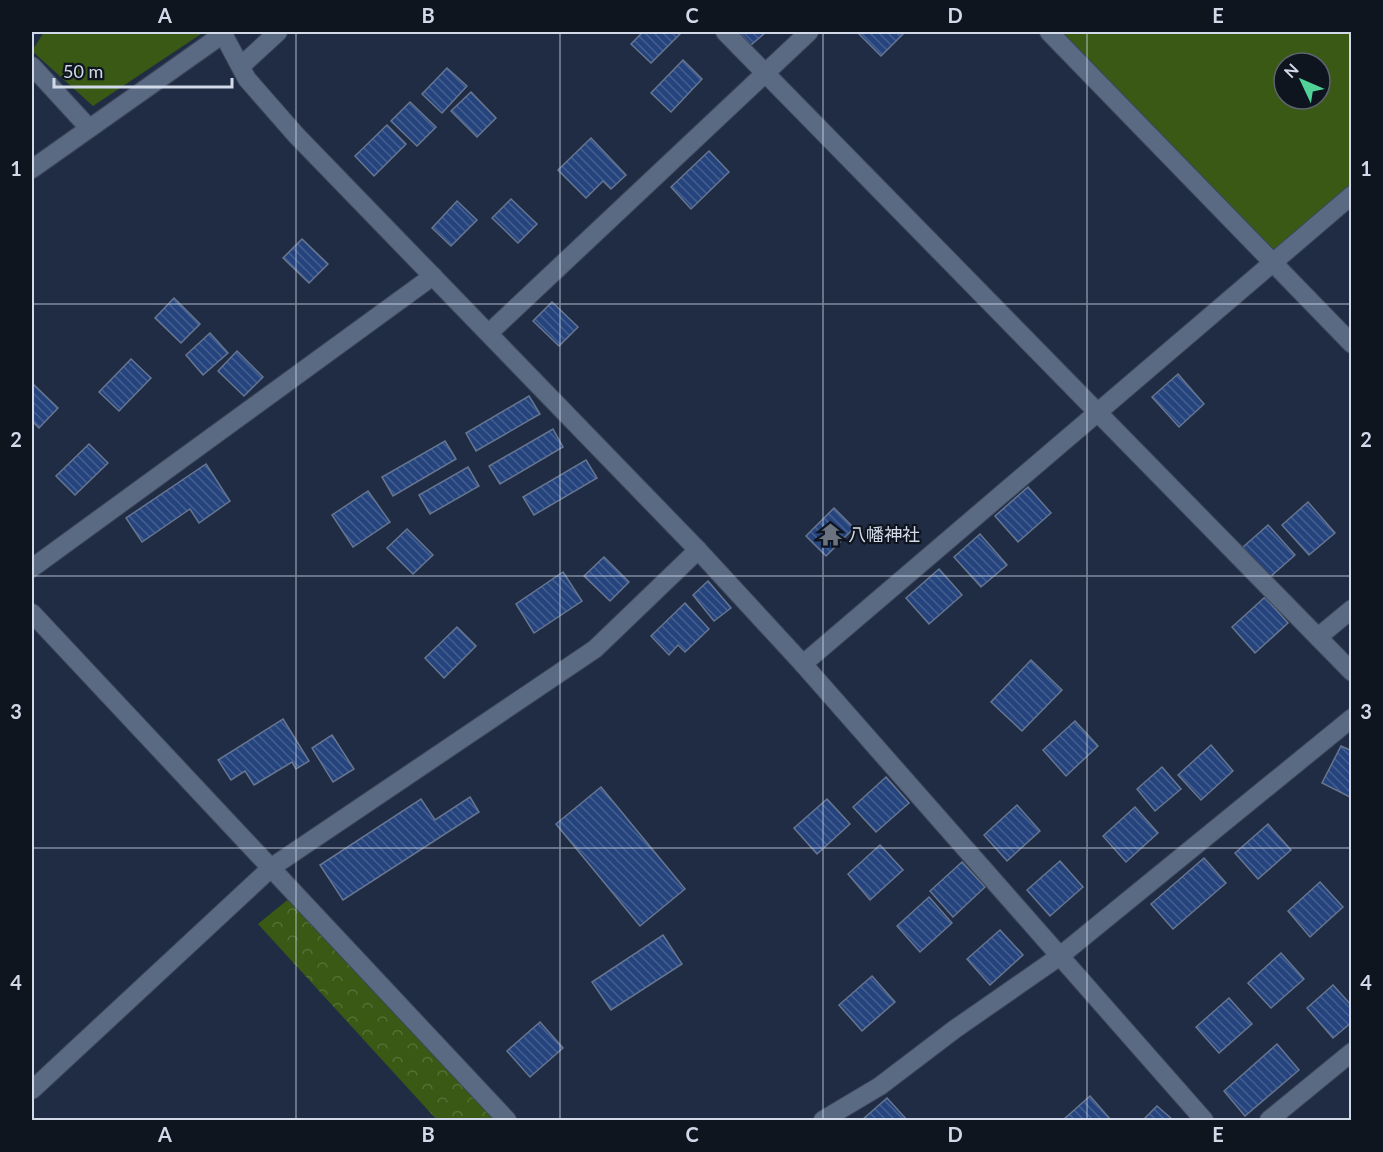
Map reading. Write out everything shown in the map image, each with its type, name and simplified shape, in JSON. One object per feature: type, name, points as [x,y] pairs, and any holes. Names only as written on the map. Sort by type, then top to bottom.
[{"type":"street","points":[[241,66],[278,32]]},
{"type":"street","points":[[725,32],[1352,672]]},
{"type":"street","points":[[489,333],[809,32]]},
{"type":"street","points":[[1049,32],[1352,344]]},
{"type":"street","points":[[32,170],[223,33],[248,79],[296,135],[699,550],[803,664],[1204,1120]]},
{"type":"street","points":[[32,66],[89,128]]},
{"type":"street","points":[[803,664],[1352,195]]},
{"type":"street","points":[[32,568],[434,276]]},
{"type":"street","points":[[32,1090],[272,867],[594,649],[699,550]]},
{"type":"street","points":[[1318,637],[1352,609]]},
{"type":"street","points":[[32,613],[507,1120]]},
{"type":"street","points":[[823,1120],[880,1086],[955,1029],[1060,956],[1352,718]]},
{"type":"street","points":[[1269,1120],[1352,1052]]},
{"type":"green space","points":[[44,32],[204,32],[93,106],[32,51]]},
{"type":"green space","points":[[1049,32],[1351,32],[1351,195],[1272,263]]},
{"type":"green space","points":[[296,893],[507,1120],[437,1120],[258,924]]},
{"type":"building","points":[[643,32],[682,32],[651,63],[631,44]]},
{"type":"building","points":[[739,32],[766,32],[751,45]]},
{"type":"building","points":[[857,32],[905,32],[881,56]]},
{"type":"building","points":[[683,60],[702,79],[671,112],[651,93]]},
{"type":"building","points":[[447,68],[467,86],[442,113],[422,94]]},
{"type":"building","points":[[471,92],[496,118],[477,137],[451,111]]},
{"type":"building","points":[[410,102],[436,127],[417,146],[391,121]]},
{"type":"building","points":[[387,125],[406,144],[374,176],[355,156]]},
{"type":"building","points":[[591,138],[626,175],[611,189],[603,181],[586,198],[558,170]]},
{"type":"building","points":[[709,151],[729,172],[691,209],[671,187]]},
{"type":"building","points":[[511,199],[537,224],[518,243],[492,218]]},
{"type":"building","points":[[457,201],[477,220],[451,246],[432,228]]},
{"type":"building","points":[[302,239],[328,264],[309,283],[283,258]]},
{"type":"building","points":[[174,298],[200,324],[181,343],[155,318]]},
{"type":"building","points":[[552,302],[578,327],[559,346],[533,321]]},
{"type":"building","points":[[210,333],[228,353],[203,375],[186,355]]},
{"type":"building","points":[[237,351],[263,377],[244,396],[218,371]]},
{"type":"building","points":[[131,359],[151,378],[119,411],[99,392]]},
{"type":"building","points":[[1178,374],[1204,404],[1179,427],[1152,397]]},
{"type":"building","points":[[32,383],[58,408],[39,428],[32,421]]},
{"type":"building","points":[[529,396],[540,414],[476,451],[466,433]]},
{"type":"building","points":[[553,429],[563,447],[500,484],[489,466]]},
{"type":"building","points":[[445,441],[456,459],[393,496],[382,477]]},
{"type":"building","points":[[89,444],[108,463],[75,495],[56,476]]},
{"type":"building","points":[[586,460],[597,478],[534,515],[523,497]]},
{"type":"building","points":[[206,464],[230,501],[199,523],[190,509],[142,542],[126,518]]},
{"type":"building","points":[[468,467],[479,486],[430,514],[419,495]]},
{"type":"building","points":[[1028,487],[1051,513],[1018,542],[995,516]]},
{"type":"building","points":[[368,491],[390,522],[353,547],[332,515]]},
{"type":"building","points":[[1308,502],[1335,533],[1309,555],[1282,525]]},
{"type":"building","points":[[834,508],[854,528],[826,556],[806,536]]},
{"type":"building","points":[[1268,525],[1295,555],[1269,578],[1243,547]]},
{"type":"building","points":[[407,529],[433,555],[413,574],[387,548]]},
{"type":"building","points":[[980,534],[1007,565],[981,587],[954,557]]},
{"type":"building","points":[[604,557],[629,582],[610,601],[584,576]]},
{"type":"building","points":[[939,569],[962,595],[929,624],[906,598]]},
{"type":"building","points":[[563,572],[582,601],[534,633],[516,604]]},
{"type":"building","points":[[708,581],[731,608],[714,621],[693,595]]},
{"type":"building","points":[[1265,597],[1288,623],[1255,653],[1232,627]]},
{"type":"building","points":[[685,603],[709,629],[685,652],[678,645],[669,655],[651,636]]},
{"type":"building","points":[[457,627],[476,646],[444,678],[425,658]]},
{"type":"building","points":[[1031,660],[1062,690],[1022,731],[991,702]]},
{"type":"building","points":[[283,719],[309,761],[296,769],[292,762],[254,785],[245,771],[231,780],[218,760]]},
{"type":"building","points":[[1075,721],[1098,746],[1066,776],[1043,750]]},
{"type":"building","points":[[332,735],[354,769],[333,782],[312,748]]},
{"type":"building","points":[[1211,745],[1233,771],[1201,800],[1178,775]]},
{"type":"building","points":[[1341,746],[1352,751],[1352,798],[1322,783]]},
{"type":"building","points":[[1162,767],[1181,789],[1155,811],[1137,789]]},
{"type":"building","points":[[886,777],[909,803],[876,832],[853,807]]},
{"type":"building","points":[[601,787],[685,889],[640,926],[556,824]]},
{"type":"building","points":[[470,797],[479,812],[343,900],[320,865],[421,799],[435,820]]},
{"type":"building","points":[[827,799],[850,824],[817,854],[794,828]]},
{"type":"building","points":[[1017,805],[1040,831],[1007,861],[984,835]]},
{"type":"building","points":[[1135,807],[1158,833],[1126,862],[1103,836]]},
{"type":"building","points":[[1268,824],[1291,850],[1258,879],[1235,853]]},
{"type":"building","points":[[880,845],[903,870],[870,900],[848,874]]},
{"type":"building","points":[[1204,858],[1226,883],[1173,929],[1151,904]]},
{"type":"building","points":[[1060,861],[1083,887],[1050,916],[1027,890]]},
{"type":"building","points":[[962,862],[985,887],[953,917],[930,891]]},
{"type":"building","points":[[1320,882],[1343,907],[1310,937],[1288,911]]},
{"type":"building","points":[[929,897],[952,923],[920,952],[897,926]]},
{"type":"building","points":[[1000,930],[1023,955],[990,985],[967,959]]},
{"type":"building","points":[[663,935],[682,964],[611,1010],[592,982]]},
{"type":"building","points":[[1281,953],[1304,979],[1271,1008],[1248,983]]},
{"type":"building","points":[[872,976],[895,1002],[862,1031],[839,1005]]},
{"type":"building","points":[[1333,985],[1352,1006],[1352,1022],[1333,1038],[1307,1008]]},
{"type":"building","points":[[1229,998],[1252,1024],[1219,1053],[1196,1027]]},
{"type":"building","points":[[540,1022],[563,1048],[530,1077],[507,1051]]},
{"type":"building","points":[[1277,1044],[1299,1070],[1245,1116],[1224,1091]]},
{"type":"building","points":[[1090,1096],[1111,1120],[1063,1120]]},
{"type":"building","points":[[887,1098],[907,1120],[862,1120]]},
{"type":"building","points":[[1157,1106],[1173,1120],[1143,1120]]},
{"type":"place","name":"八幡神社","points":[[830,535]]}]
